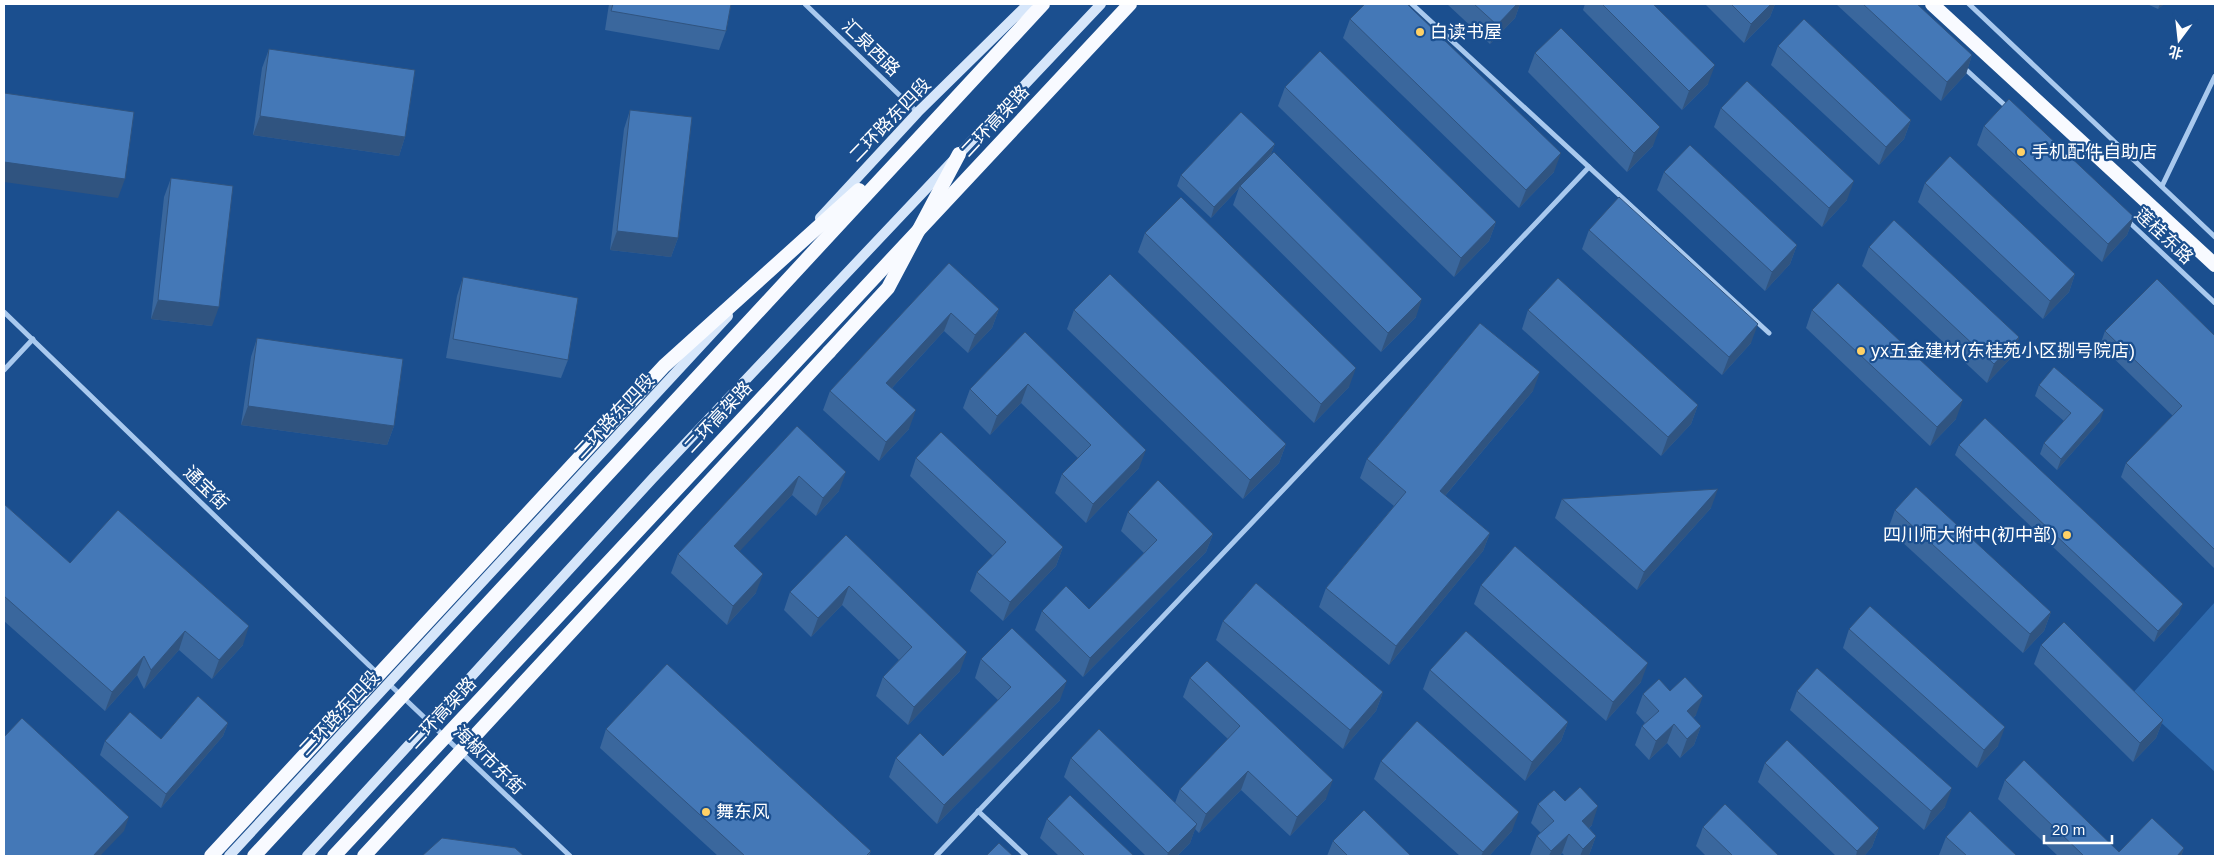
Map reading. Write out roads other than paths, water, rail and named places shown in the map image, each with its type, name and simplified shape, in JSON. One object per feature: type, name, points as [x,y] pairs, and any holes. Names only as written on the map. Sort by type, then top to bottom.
[{"type":"highway","points":[[254,856],[1043,4]]},
{"type":"highway","name":"二环高架路","points":[[334,856],[1130,4]]},
{"type":"highway","points":[[1932,4],[2215,265]]},
{"type":"highway","points":[[211,856],[664,366],[926,129]]},
{"type":"highway","points":[[364,856],[888,288],[959,154]]},
{"type":"main road","name":"二环路东四段","points":[[229,856],[918,112],[1028,4]]},
{"type":"main road","points":[[307,856],[646,485],[1101,4]]},
{"type":"street","name":"汇泉西路","points":[[805,4],[918,112]]},
{"type":"street","points":[[1412,4],[1769,334]]},
{"type":"street","name":"莲桂东路","points":[[1969,4],[2215,237]]},
{"type":"street","points":[[1954,58],[2012,113]]},
{"type":"street","points":[[2162,186],[2215,76]]},
{"type":"street","points":[[936,856],[1589,167]]},
{"type":"street","name":"莲桂东路","points":[[2121,215],[2215,303]]},
{"type":"street","name":"通宝街","points":[[4,312],[388,684]]},
{"type":"street","points":[[4,370],[33,339]]},
{"type":"street","name":"海椒市东街","points":[[388,684],[570,856]]},
{"type":"street","points":[[978,812],[1026,856]]},
{"type":"place","name":"白读书屋","points":[[1420,32]]},
{"type":"place","name":"手机配件自助店","points":[[2021,152]]},
{"type":"place","name":"yx五金建材(东桂苑小区捌号院店)","points":[[1861,351]]},
{"type":"place","name":"四川师大附中(初中部)","points":[[2067,535]]},
{"type":"place","name":"舞东风","points":[[706,812]]}]
